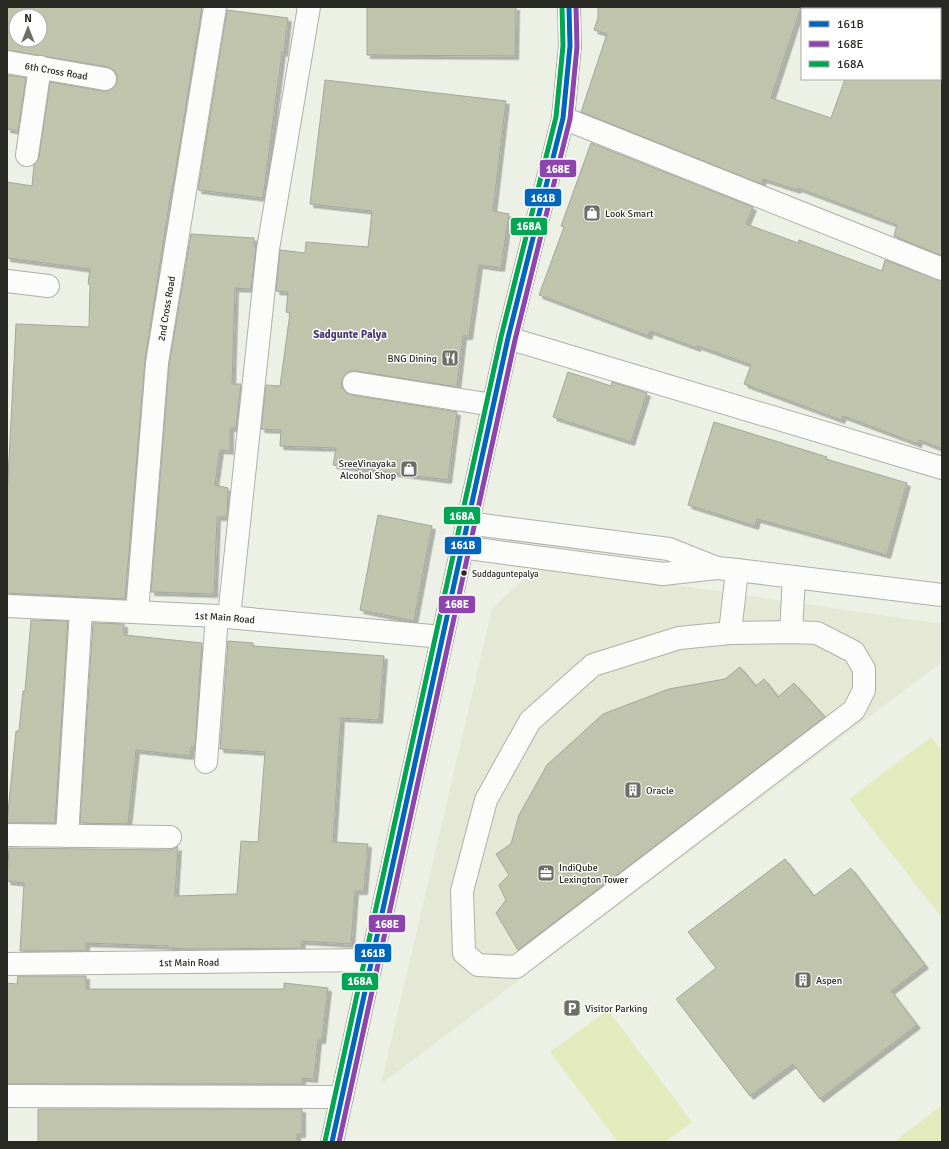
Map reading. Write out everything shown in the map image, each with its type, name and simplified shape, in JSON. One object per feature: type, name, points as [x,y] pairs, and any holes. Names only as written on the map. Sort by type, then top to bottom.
[{"type":"street","name":"2nd Cross Road","points":[[137,612],[157,363],[215,7]]},
{"type":"street","points":[[206,762],[268,249],[309,7]]},
{"type":"street","points":[[332,1142],[461,547],[508,338],[562,118],[570,46],[569,7]]},
{"type":"street","name":"6th Cross Road","points":[[7,62],[105,79]]},
{"type":"street","points":[[27,156],[40,67]]},
{"type":"street","points":[[562,118],[942,269]]},
{"type":"street","points":[[7,281],[48,286]]},
{"type":"street","points":[[508,338],[942,468]]},
{"type":"street","points":[[354,383],[493,405]]},
{"type":"street","points":[[467,523],[669,549],[727,569]]},
{"type":"street","points":[[461,547],[663,574],[727,569],[942,595]]},
{"type":"street","points":[[727,569],[730,633]]},
{"type":"street","points":[[791,632],[794,577]]},
{"type":"street","name":"1st Main Road","points":[[7,606],[223,617],[442,637]]},
{"type":"street","points":[[67,836],[81,610]]},
{"type":"street","points":[[791,632],[817,634],[854,652],[864,670],[864,690],[854,710],[516,967],[478,965],[464,953],[462,891],[486,800],[530,721],[593,665],[679,638],[730,633],[791,632]]},
{"type":"street","points":[[7,835],[170,838]]},
{"type":"street","name":"1st Main Road","points":[[7,964],[372,960]]},
{"type":"street","points":[[7,1096],[342,1097]]},
{"type":"shaded area","name":"IndiQube Lexington Tower","points":[[538,565],[942,624],[942,662],[381,1084],[492,609]]},
{"type":"green space","points":[[931,737],[942,751],[942,918],[849,799]]},
{"type":"green space","points":[[608,1010],[692,1122],[665,1142],[618,1142],[550,1052]]},
{"type":"green space","points":[[942,1105],[942,1142],[894,1142]]},
{"type":"building","points":[[7,7],[202,7],[145,361],[125,599],[7,593],[7,498],[16,324],[89,327],[90,284],[88,284],[90,269],[7,258],[7,182],[32,186],[34,165],[39,157],[50,82],[109,91],[114,87],[117,81],[117,75],[113,70],[107,67],[7,50]]},
{"type":"building","points":[[367,7],[516,7],[515,56],[367,55]]},
{"type":"building","points":[[598,7],[801,7],[771,98],[831,118],[845,80],[942,79],[942,256],[894,236],[897,225],[798,188],[797,190],[763,179],[761,184],[581,112],[607,34],[594,30],[598,18]]},
{"type":"building","points":[[227,10],[288,18],[284,53],[282,52],[263,198],[198,190]]},
{"type":"building","points":[[7,75],[26,78],[18,131],[7,129]]},
{"type":"building","points":[[325,80],[506,101],[493,211],[509,214],[501,268],[479,265],[469,336],[463,336],[457,387],[356,371],[350,371],[345,375],[342,381],[342,387],[346,392],[352,395],[457,412],[448,480],[333,465],[336,448],[280,446],[281,430],[261,429],[266,385],[280,386],[290,313],[286,312],[288,292],[276,291],[280,250],[305,253],[306,242],[368,247],[372,211],[310,204]]},
{"type":"building","points":[[591,143],[753,207],[746,224],[798,243],[799,240],[882,271],[885,260],[942,281],[942,449],[919,440],[918,444],[843,416],[841,420],[744,384],[751,365],[650,331],[648,336],[539,295],[564,227],[561,226]]},
{"type":"building","points":[[191,234],[254,238],[254,247],[256,247],[251,289],[235,288],[232,384],[241,384],[236,428],[230,428],[230,451],[220,450],[215,485],[228,488],[227,517],[217,517],[214,594],[151,592],[169,365]]},
{"type":"building","points":[[568,372],[611,386],[612,382],[647,393],[631,442],[553,417]]},
{"type":"building","points":[[714,422],[827,457],[826,459],[907,483],[887,555],[757,519],[755,526],[688,505]]},
{"type":"building","points":[[378,515],[432,526],[414,621],[360,610]]},
{"type":"building","points":[[31,620],[68,621],[55,823],[7,823],[16,731],[19,731],[23,691],[25,691]]},
{"type":"building","points":[[93,623],[124,624],[124,635],[202,643],[195,747],[191,747],[190,756],[136,750],[128,824],[80,823]]},
{"type":"building","points":[[228,641],[253,643],[253,646],[384,656],[379,720],[341,718],[333,842],[368,844],[364,891],[355,891],[351,944],[302,941],[301,948],[191,949],[168,948],[168,946],[86,943],[86,951],[20,951],[24,883],[7,881],[9,848],[170,850],[178,847],[175,896],[237,894],[241,841],[258,842],[265,752],[220,749]]},
{"type":"building","name":"Oracle","points":[[740,667],[756,686],[764,679],[778,697],[794,683],[825,717],[518,950],[496,913],[506,900],[499,885],[509,875],[496,854],[511,844],[519,815],[547,765],[603,714],[669,689],[725,679]]},
{"type":"building","name":"Aspen","points":[[785,859],[814,896],[851,868],[925,965],[891,991],[917,1025],[820,1099],[793,1064],[750,1096],[676,999],[716,968],[688,932]]},
{"type":"building","points":[[18,976],[86,976],[86,989],[284,989],[284,983],[328,988],[322,1040],[318,1040],[314,1079],[302,1078],[302,1084],[7,1084],[7,983],[17,984]]},
{"type":"building","points":[[38,1109],[302,1109],[302,1134],[297,1134],[297,1142],[38,1142]]},
{"type":"transit line","name":"168A","points":[[325,1141],[501,337],[556,117],[563,46],[562,7]]},
{"type":"transit line","name":"161B","points":[[332,1142],[508,338],[563,118],[570,46],[569,7]]},
{"type":"transit line","name":"168E","points":[[339,1142],[515,340],[570,119],[577,47],[576,7]]},
{"type":"place","name":"Look Smart","points":[[592,213]]},
{"type":"place","name":"BNG Dining","points":[[450,358]]},
{"type":"place","name":"SreeVinayaka Alcohol Shop","points":[[409,469]]},
{"type":"place","name":"Suddaguntepalya","points":[[464,573]]},
{"type":"place","name":"Oracle","points":[[633,790]]},
{"type":"place","name":"IndiQube Lexington Tower","points":[[546,873]]},
{"type":"place","name":"Aspen","points":[[803,980]]},
{"type":"place","name":"Visitor Parking","points":[[572,1008]]},
{"type":"district","name":"Sadgunte Palya","points":[[350,334]]}]
